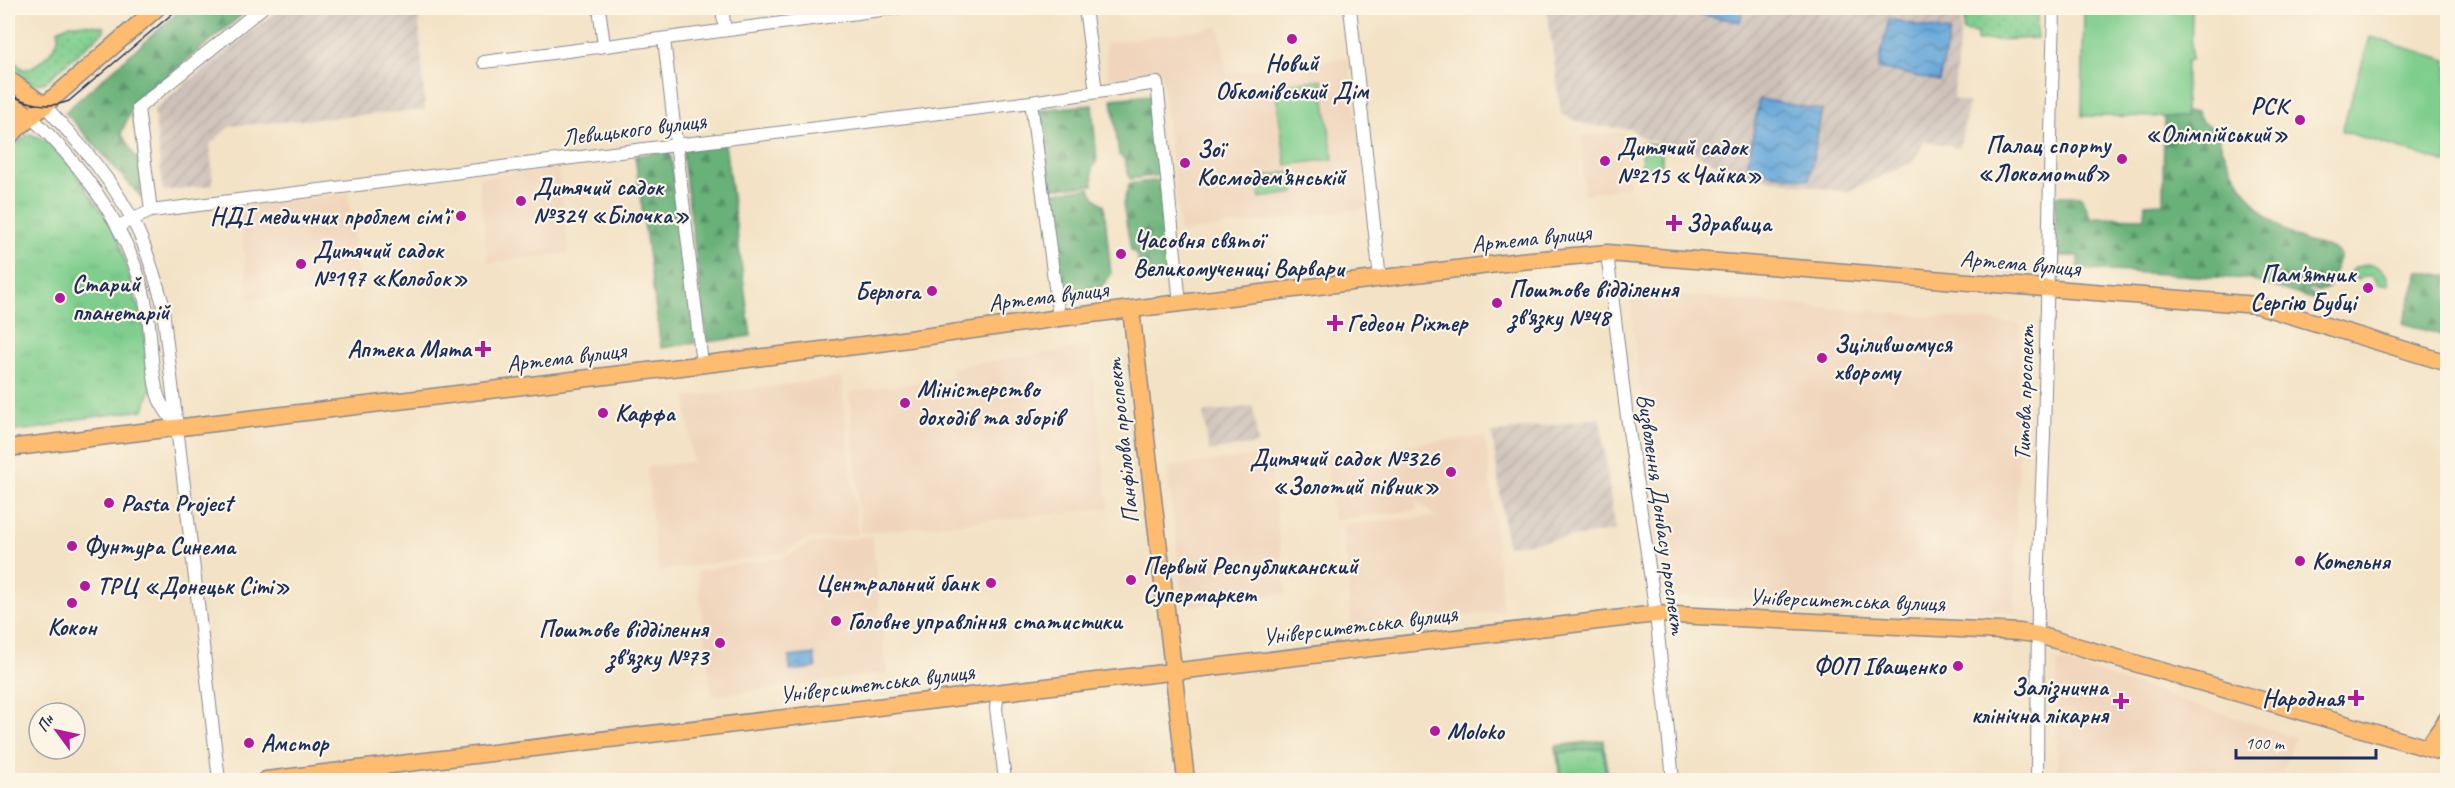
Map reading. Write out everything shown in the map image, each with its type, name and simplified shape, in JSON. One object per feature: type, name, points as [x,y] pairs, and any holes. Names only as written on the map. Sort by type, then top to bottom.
[{"type":"main road","points":[[8,137],[157,8]]},
{"type":"main road","points":[[8,79],[45,106]]},
{"type":"main road","points":[[8,101],[31,117]]},
{"type":"main road","name":"Артема вулиця","points":[[8,448],[880,343],[1059,318],[1521,261],[1607,254],[1639,254],[2048,290],[2257,305],[2448,363]]},
{"type":"main road","name":"Панфілова проспект","points":[[1131,310],[1186,780]]},
{"type":"main road","name":"Університетська вулиця","points":[[266,780],[1656,614],[1999,631],[2038,635],[2448,754]]},
{"type":"main road","points":[[2428,747],[2448,718]]},
{"type":"street","points":[[151,212],[138,108],[262,8]]},
{"type":"street","points":[[599,8],[604,45]]},
{"type":"street","points":[[722,8],[725,30]]},
{"type":"street","points":[[484,62],[896,8]]},
{"type":"street","points":[[1085,8],[1096,92]]},
{"type":"street","points":[[1350,8],[1380,279]]},
{"type":"street","name":"Титова проспект","points":[[2037,780],[2038,635],[2054,8]]},
{"type":"street","points":[[664,39],[702,364]]},
{"type":"street","name":"Левицького вулиця","points":[[118,226],[151,212],[676,144],[1031,102],[1157,83],[1180,303]]},
{"type":"street","points":[[1031,102],[1059,318]]},
{"type":"street","points":[[45,106],[98,166],[132,220],[148,257],[162,301],[219,780]]},
{"type":"street","points":[[31,117],[76,163],[105,203],[118,226],[136,266],[147,308],[159,398],[177,427]]},
{"type":"street","name":"Визволення Донбасу проспект","points":[[1607,254],[1656,614],[1673,780]]},
{"type":"street","points":[[998,693],[996,708],[1005,780]]},
{"type":"shaded area","points":[[281,8],[418,8],[425,110],[230,126],[210,144],[213,185],[163,191],[154,109]]},
{"type":"shaded area","points":[[1547,8],[1963,8],[1953,99],[1969,103],[1959,149],[1925,140],[1913,162],[1846,192],[1738,174],[1679,146],[1643,139],[1631,129],[1586,125],[1561,114]]},
{"type":"shaded area","points":[[1219,27],[1227,73],[1349,58],[1368,208],[1180,232],[1161,73],[1109,79],[1105,43]]},
{"type":"shaded area","name":"Дитячий садок №215 «Чайка»","points":[[1626,132],[1629,187],[1584,194],[1582,136]]},
{"type":"shaded area","name":"Дитячий садок №324 «Білочка»","points":[[558,168],[569,253],[488,263],[478,178]]},
{"type":"shaded area","name":"Дитячий садок №197 «Колобок»","points":[[348,193],[359,287],[249,300],[239,206]]},
{"type":"shaded area","points":[[1629,291],[2020,324],[2015,613],[1670,596],[1645,430]]},
{"type":"shaded area","points":[[1090,346],[1109,508],[861,533],[849,392],[952,378],[951,367]]},
{"type":"shaded area","points":[[841,378],[858,534],[804,540],[785,553],[657,571],[647,467],[692,462],[686,397]]},
{"type":"shaded area","points":[[1253,406],[1258,444],[1209,451],[1203,413]]},
{"type":"shaded area","points":[[1600,418],[1615,531],[1507,546],[1492,433]]},
{"type":"shaded area","points":[[1485,436],[1494,513],[1484,514],[1494,514],[1503,611],[1351,628],[1344,524],[1436,517],[1416,500],[1417,510],[1333,520],[1326,454]]},
{"type":"shaded area","points":[[1269,454],[1286,594],[1184,607],[1167,467]]},
{"type":"shaded area","points":[[872,536],[887,673],[712,696],[697,571],[785,557],[811,543]]},
{"type":"shaded area","name":"Залізнична клінічна лікарня","points":[[2061,661],[2295,737],[2282,776],[2289,780],[2057,780],[2057,666]]},
{"type":"green space","points":[[183,8],[250,8],[135,103],[121,133],[143,170],[141,197],[65,112]]},
{"type":"green space","points":[[1966,8],[2037,8],[2037,38],[1977,41],[1977,33],[1963,31]]},
{"type":"green space","points":[[2084,8],[2192,8],[2191,60],[2186,61],[2185,117],[2082,116]]},
{"type":"green space","points":[[70,24],[104,27],[104,31],[44,83],[33,84],[8,69],[8,56],[24,70],[42,60],[53,49],[58,30]]},
{"type":"green space","points":[[2370,37],[2447,60],[2447,163],[2342,131]]},
{"type":"green space","points":[[1322,79],[1333,159],[1286,165],[1275,86]]},
{"type":"green space","points":[[1150,95],[1160,175],[1130,179],[1124,159],[1119,155],[1112,99]]},
{"type":"green space","points":[[1092,105],[1097,160],[1092,169],[1093,185],[1045,189],[1038,110]]},
{"type":"green space","points":[[2197,112],[2203,123],[2216,129],[2228,162],[2237,178],[2247,194],[2272,221],[2286,232],[2302,240],[2327,247],[2337,251],[2340,255],[2329,287],[2320,292],[2309,288],[2308,292],[2315,295],[2313,299],[2247,279],[2078,269],[2079,256],[2056,256],[2055,196],[2082,196],[2090,217],[2144,218],[2145,204],[2163,203],[2164,113]]},
{"type":"green space","points":[[30,134],[49,142],[72,168],[107,219],[119,241],[144,327],[151,388],[144,410],[8,432],[8,148]]},
{"type":"green space","points":[[1641,143],[1662,144],[1662,168],[1642,170]]},
{"type":"green space","points":[[725,144],[751,336],[707,342],[682,150]]},
{"type":"green space","points":[[670,151],[695,343],[661,348],[635,156]]},
{"type":"green space","points":[[1291,172],[1294,193],[1260,198],[1257,177]]},
{"type":"green space","points":[[1160,180],[1172,274],[1140,278],[1137,254],[1131,250],[1123,204],[1129,184]]},
{"type":"green space","points":[[1090,188],[1094,197],[1104,205],[1111,275],[1101,287],[1062,292],[1050,193]]},
{"type":"green space","points":[[2366,264],[2382,270],[2387,276],[2389,285],[2378,285],[2375,278],[2371,276],[2365,276],[2359,280],[2349,274],[2355,268]]},
{"type":"green space","points":[[2419,271],[2447,276],[2447,337],[2403,323]]},
{"type":"green space","points":[[1604,740],[1608,780],[1560,780],[1556,746]]},
{"type":"green space","points":[[1603,748],[1607,780],[1562,780],[1559,753]]},
{"type":"water","points":[[1666,8],[1743,8],[1740,22]]},
{"type":"water","points":[[1889,19],[1950,32],[1939,81],[1878,68]]},
{"type":"water","points":[[1759,99],[1822,110],[1809,180],[1747,169]]},
{"type":"water","points":[[814,654],[816,668],[790,671],[789,657]]},
{"type":"tram line","points":[[8,93],[37,104],[53,105],[69,101],[179,8]]},
{"type":"place","name":"Новий Обкомівський Дім","points":[[1292,39]]},
{"type":"place","name":"РСК «Олімпійський»","points":[[2300,120]]},
{"type":"place","name":"Палац спорту «Локомотив»","points":[[2122,159]]},
{"type":"place","name":"Дитячий садок №215 «Чайка»","points":[[1605,161]]},
{"type":"place","name":"Зої Космодем’янській","points":[[1185,163]]},
{"type":"place","name":"Дитячий садок №324 «Білочка»","points":[[521,201]]},
{"type":"place","name":"НДІ медичних проблем сім'ї","points":[[461,216]]},
{"type":"place","name":"Здравица","points":[[1674,223]]},
{"type":"place","name":"Часовня святої Великомучениці Варвари","points":[[1121,254]]},
{"type":"place","name":"Дитячий садок №197 «Колобок»","points":[[301,264]]},
{"type":"place","name":"Пам'ятник Сергію Бубці","points":[[2368,288]]},
{"type":"place","name":"Берлога","points":[[932,291]]},
{"type":"place","name":"Старий планетарій","points":[[60,298]]},
{"type":"place","name":"Поштове відділення зв'язку №48","points":[[1497,303]]},
{"type":"place","name":"Гедеон Ріхтер","points":[[1335,323]]},
{"type":"place","name":"Аптека Мята","points":[[483,349]]},
{"type":"place","name":"Зцілившомуся хворому","points":[[1822,358]]},
{"type":"place","name":"Міністерство доходів та зборів","points":[[905,403]]},
{"type":"place","name":"Каффа","points":[[603,413]]},
{"type":"place","name":"Дитячий садок №326 «Золотий півник»","points":[[1451,472]]},
{"type":"place","name":"Pasta Project","points":[[109,503]]},
{"type":"place","name":"Фунтура Синема","points":[[72,546]]},
{"type":"place","name":"Котельня","points":[[2300,561]]},
{"type":"place","name":"Первый Республиканский Супермаркет","points":[[1131,580]]},
{"type":"place","name":"Центральний банк","points":[[991,583]]},
{"type":"place","name":"ТРЦ «Донецьк Сіті»","points":[[85,586]]},
{"type":"place","name":"Кокон","points":[[72,603]]},
{"type":"place","name":"Головне управління статистики","points":[[836,621]]},
{"type":"place","name":"Поштове відділення зв'язку №73","points":[[720,643]]},
{"type":"place","name":"ФОП Іващенко","points":[[1958,666]]},
{"type":"place","name":"Народная","points":[[2356,698]]},
{"type":"place","name":"Залізнична клінічна лікарня","points":[[2121,701]]},
{"type":"place","name":"Moloko","points":[[1435,731]]},
{"type":"place","name":"Амстор","points":[[249,743]]}]
